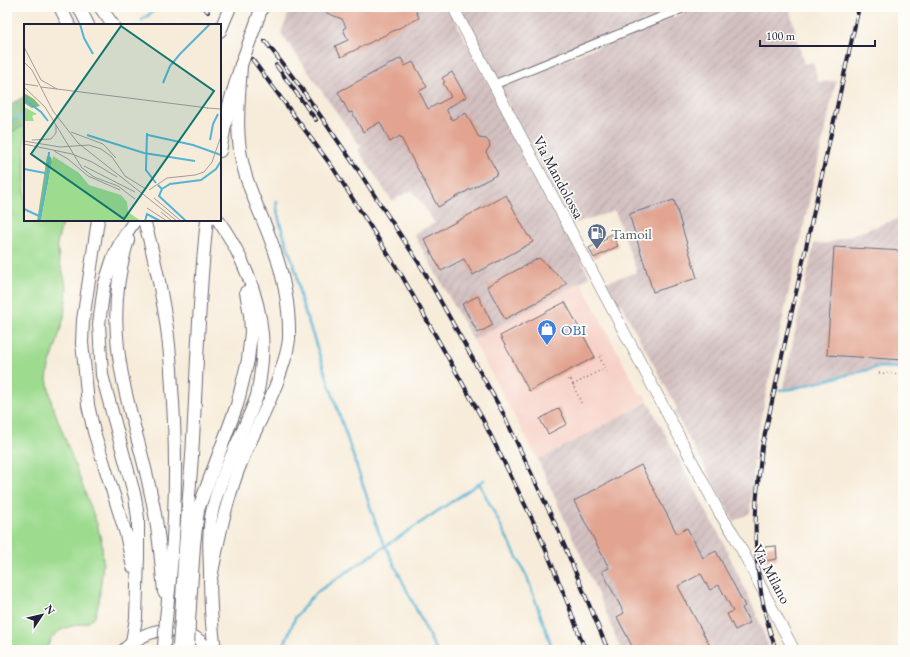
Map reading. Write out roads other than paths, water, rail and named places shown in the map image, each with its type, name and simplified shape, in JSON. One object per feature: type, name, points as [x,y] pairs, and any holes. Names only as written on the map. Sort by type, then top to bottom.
[{"type":"highway","points":[[60,7],[67,24]]},
{"type":"highway","points":[[79,7],[88,24]]},
{"type":"highway","points":[[100,7],[112,24]]},
{"type":"highway","points":[[215,24],[229,7]]},
{"type":"highway","points":[[221,28],[229,7]]},
{"type":"highway","points":[[221,146],[229,105],[241,65],[262,7]]},
{"type":"highway","points":[[210,583],[230,493],[242,460],[270,401],[285,360],[289,340],[288,308],[282,277],[271,239],[244,172],[238,137],[241,65]]},
{"type":"highway","points":[[98,221],[83,320],[82,343],[88,405],[94,432],[126,534],[136,588]]},
{"type":"highway","points":[[144,221],[166,316],[174,415],[175,503],[172,560],[164,648]]},
{"type":"highway","points":[[185,621],[183,572],[192,457],[202,269],[207,221]]},
{"type":"highway","points":[[215,650],[212,628],[209,542],[213,505],[225,472],[257,396],[263,348],[259,313],[249,280],[235,246],[219,222]]},
{"type":"highway","points":[[182,648],[198,510],[237,405],[248,360],[251,332],[250,315],[244,282],[236,256],[219,222]]},
{"type":"highway","points":[[128,646],[136,618],[138,518],[135,498],[102,375],[99,324],[104,286],[113,258],[121,241],[133,223]]},
{"type":"highway","points":[[133,223],[121,263],[118,285],[118,348],[156,519],[166,619]]},
{"type":"highway","points":[[128,646],[144,635],[158,631],[172,630],[185,633],[198,639],[209,650]]},
{"type":"main road","name":"Via Mandolossa","points":[[453,7],[661,403]]},
{"type":"main road","name":"Via Milano","points":[[661,403],[720,514],[733,533],[794,650]]},
{"type":"main road","name":"Via Milano","points":[[720,514],[728,536],[788,650]]},
{"type":"street","points":[[493,85],[686,7]]},
{"type":"waterway","points":[[142,20],[159,7]]},
{"type":"waterway","points":[[7,123],[24,114]]},
{"type":"waterway","points":[[277,201],[278,216],[297,275],[301,300],[379,533],[436,650]]},
{"type":"waterway","points":[[780,390],[791,389],[879,367],[903,368]]},
{"type":"waterway","points":[[282,650],[295,618],[310,599],[320,590],[484,480]]},
{"type":"waterway","points":[[479,483],[527,577],[553,650]]},
{"type":"railway","points":[[204,7],[208,12]]},
{"type":"railway","points":[[776,650],[770,633],[762,598],[757,562],[756,508],[762,447],[859,7]]},
{"type":"railway","points":[[265,41],[299,85],[356,167],[422,268],[503,413],[557,528],[608,650]]},
{"type":"railway","points":[[252,59],[333,168],[402,276],[482,418],[538,531],[585,650]]},
{"type":"railway","points":[[276,65],[316,120]]},
{"type":"place","name":"Tamoil","points":[[597,250]]},
{"type":"place","name":"OBI","points":[[547,346]]}]
